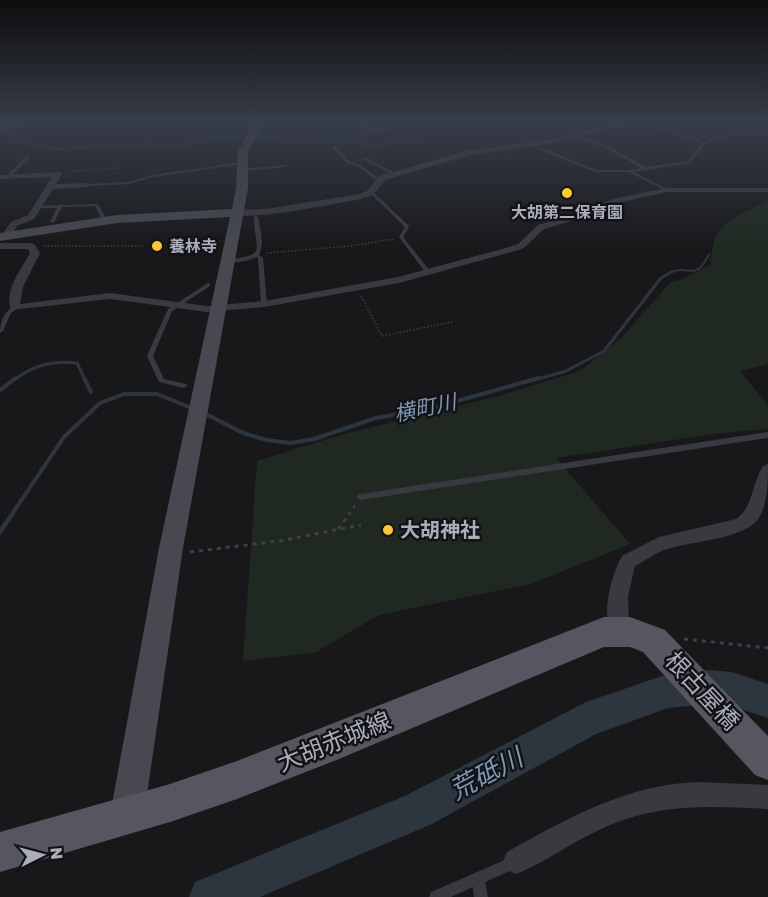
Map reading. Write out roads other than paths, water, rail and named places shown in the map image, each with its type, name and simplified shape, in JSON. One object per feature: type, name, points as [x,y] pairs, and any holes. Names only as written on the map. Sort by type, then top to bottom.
[{"type":"main road","name":"大胡赤城線","points":[[0,852],[237,780],[339,741],[587,637],[619,631],[643,636],[657,644]]},
{"type":"main road","name":"根古屋橋","points":[[657,644],[768,762]]},
{"type":"street","points":[[2,240],[105,220],[159,215],[266,212],[354,198],[371,192],[380,181],[394,174],[430,164]]},
{"type":"street","points":[[127,815],[171,548],[242,188],[242,166]]},
{"type":"street","points":[[2,240],[14,224],[31,217],[58,174],[4,177]]},
{"type":"street","points":[[48,188],[88,185]]},
{"type":"street","points":[[2,240],[32,246],[35,253],[18,287],[14,299],[15,308],[110,296],[217,309],[264,304],[357,288],[428,272],[521,246],[541,227],[588,213],[615,201],[666,190],[768,190]]},
{"type":"street","points":[[619,631],[616,617],[617,597],[628,561],[659,544],[740,525],[751,520],[756,513],[762,478],[768,470]]},
{"type":"street","points":[[516,861],[585,822],[639,802],[674,796],[768,797]]},
{"type":"lane","points":[[4,177],[20,164]]},
{"type":"lane","points":[[354,164],[380,181]]},
{"type":"lane","points":[[375,164],[394,174]]},
{"type":"lane","points":[[578,164],[596,171],[630,171],[675,164]]},
{"type":"lane","points":[[637,164],[644,168]]},
{"type":"lane","points":[[88,185],[128,183],[153,176],[242,166],[286,165]]},
{"type":"lane","points":[[630,171],[666,190]]},
{"type":"lane","points":[[371,192],[407,227],[401,237],[428,272]]},
{"type":"lane","points":[[52,222],[62,205]]},
{"type":"lane","points":[[38,207],[96,205],[105,220]]},
{"type":"lane","points":[[227,261],[251,260],[258,255],[260,250],[256,217]]},
{"type":"lane","points":[[258,255],[264,304]]},
{"type":"lane","points":[[184,386],[160,381],[150,356],[173,305],[208,285]]},
{"type":"lane","points":[[0,331],[9,312],[15,308]]},
{"type":"lane","points":[[361,497],[532,468],[645,455],[768,435]]},
{"type":"lane","points":[[436,897],[516,861]]},
{"type":"lane","points":[[478,879],[481,897]]},
{"type":"waterway","name":"横町川","points":[[668,274],[700,268],[709,254]]},
{"type":"waterway","name":"横町川","points":[[534,380],[566,371],[604,351],[661,278],[671,272]]},
{"type":"waterway","name":"横町川","points":[[14,380],[44,365],[68,362],[77,363],[85,380]]},
{"type":"waterway","name":"横町川","points":[[0,390],[16,378]]},
{"type":"waterway","name":"横町川","points":[[204,413],[243,433],[266,440],[291,443],[314,439],[376,418],[432,408],[539,378]]},
{"type":"waterway","name":"横町川","points":[[85,380],[91,392]]},
{"type":"waterway","points":[[12,514],[64,437],[100,403],[124,394],[157,394],[194,409]]},
{"type":"waterway","points":[[0,532],[13,513]]},
{"type":"waterway","name":"荒砥川","points":[[210,897],[418,810],[586,720],[627,705],[668,691],[710,687],[731,689],[768,701]]},
{"type":"place","name":"大胡第二保育園","points":[[567,193]]},
{"type":"place","name":"養林寺","points":[[157,246]]},
{"type":"place","name":"大胡神社","points":[[388,530]]}]
